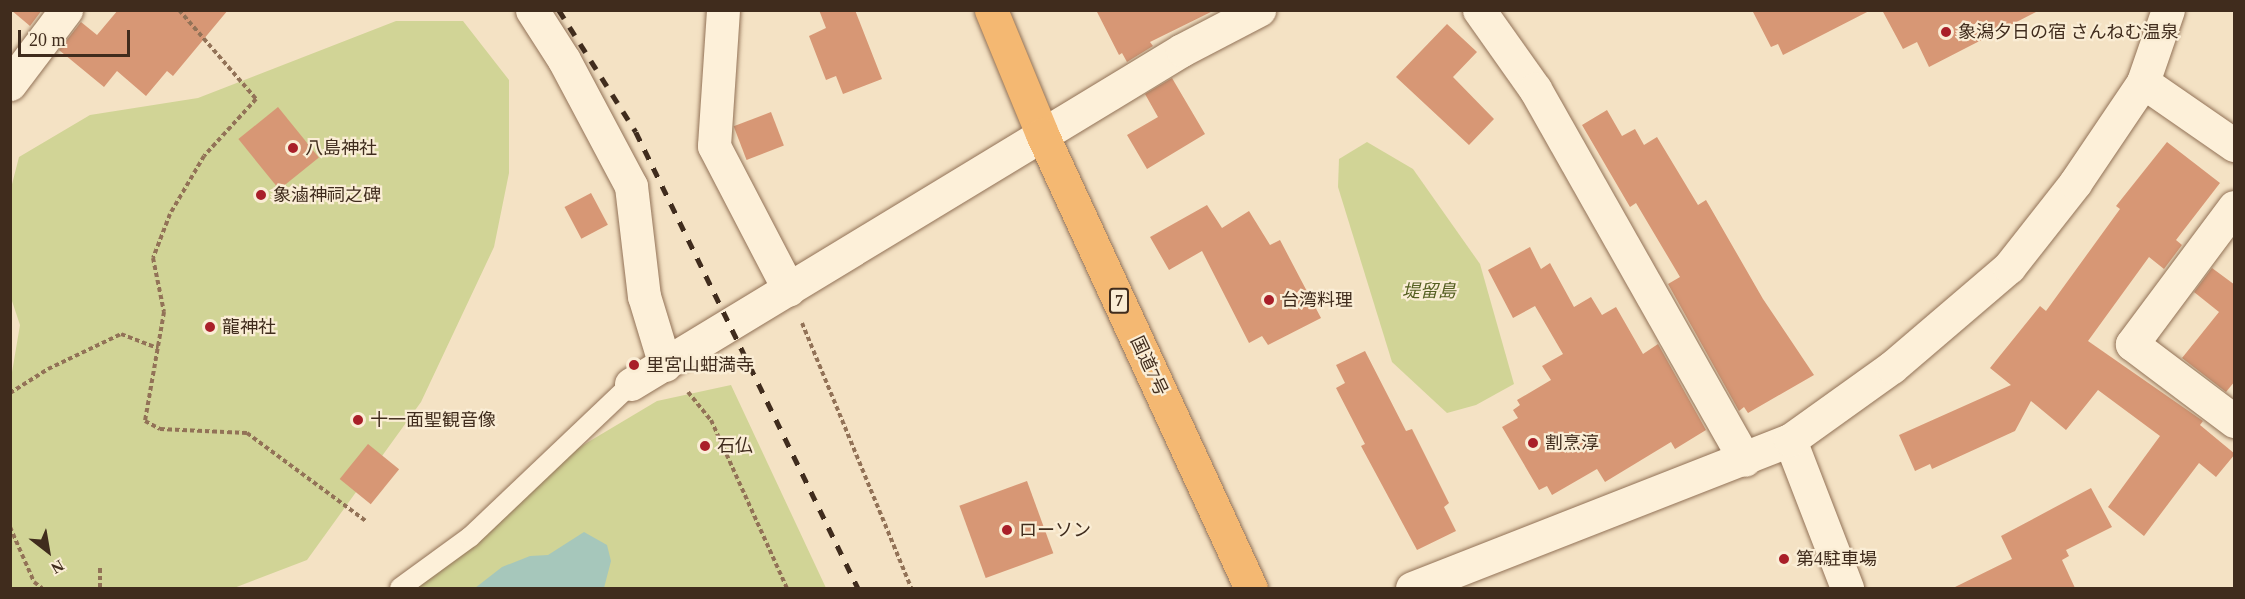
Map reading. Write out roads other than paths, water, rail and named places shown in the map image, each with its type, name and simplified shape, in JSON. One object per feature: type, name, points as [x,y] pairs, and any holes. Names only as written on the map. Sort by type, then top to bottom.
[{"type":"highway","name":"国道7号","points":[[991,10],[1042,135],[1251,588]]},
{"type":"street","points":[[10,84],[66,10]]},
{"type":"street","points":[[532,10],[564,60],[631,186],[644,296],[666,365]]},
{"type":"street","points":[[723,10],[714,146],[789,290]]},
{"type":"street","points":[[631,384],[666,365],[1182,50],[1259,10]]},
{"type":"street","points":[[1479,10],[1536,89],[1745,460]]},
{"type":"street","points":[[1412,588],[1745,460],[1790,440],[1892,367],[2009,267],[2075,183],[2143,82],[2168,10]]},
{"type":"street","points":[[2143,82],[2235,145]]},
{"type":"street","points":[[2235,207],[2132,344],[2235,421]]},
{"type":"street","points":[[1790,440],[1847,588]]},
{"type":"lane","points":[[400,588],[470,537],[631,384]]},
{"type":"water","points":[[584,532],[607,545],[611,561],[604,588],[475,588],[502,567],[530,556],[548,555]]},
{"type":"railway","points":[[559,10],[636,132],[858,588]]},
{"type":"place","name":"象潟夕日の宿 さんねむ温泉","points":[[1946,32]]},
{"type":"place","name":"八島神社","points":[[293,148]]},
{"type":"place","name":"象滷神祠之碑","points":[[261,195]]},
{"type":"place","name":"台湾料理","points":[[1269,300]]},
{"type":"place","name":"龍神社","points":[[210,327]]},
{"type":"place","name":"里宮山蚶満寺","points":[[634,365]]},
{"type":"place","name":"十一面聖観音像","points":[[358,420]]},
{"type":"place","name":"割烹淳","points":[[1533,443]]},
{"type":"place","name":"石仏","points":[[705,446]]},
{"type":"place","name":"ローソン","points":[[1007,530]]},
{"type":"place","name":"第4駐車場","points":[[1784,559]]},
{"type":"park label","name":"堤留島","points":[[1429,291]]}]
